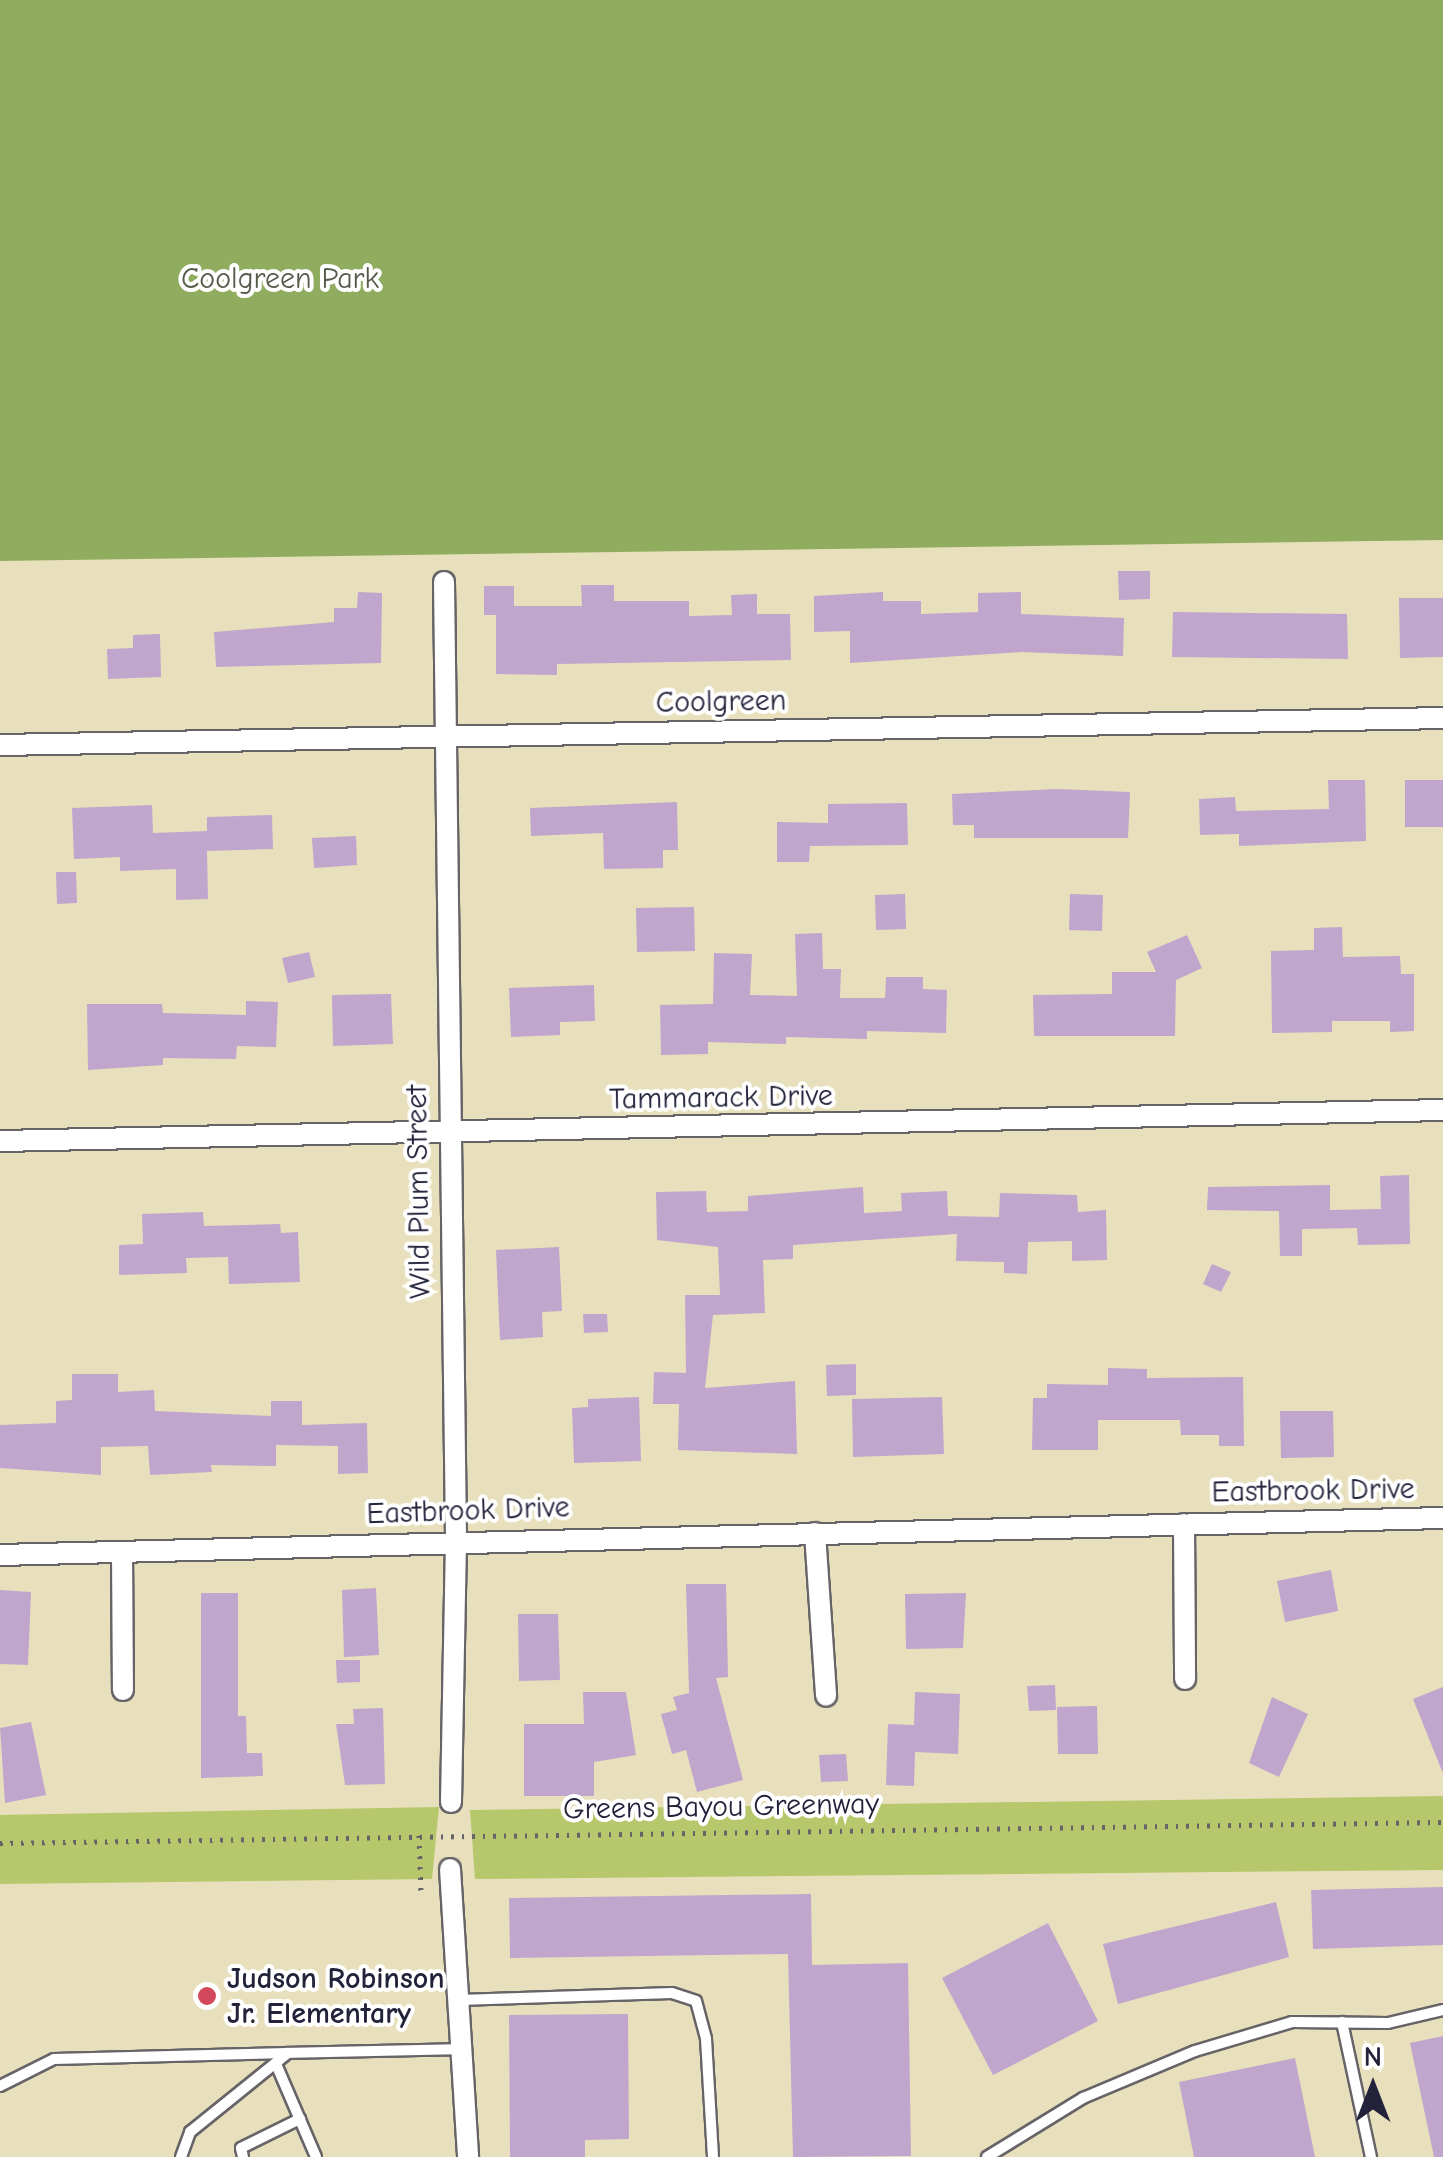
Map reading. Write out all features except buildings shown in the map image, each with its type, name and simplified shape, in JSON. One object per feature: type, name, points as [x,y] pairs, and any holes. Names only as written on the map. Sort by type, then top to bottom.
[{"type":"street","name":"Wild Plum Street","points":[[444,582],[442,738],[456,1541],[451,1802]]},
{"type":"street","name":"Coolgreen","points":[[0,745],[1443,718]]},
{"type":"street","name":"Tammarack Drive","points":[[0,1141],[1443,1110]]},
{"type":"street","name":"Eastbrook Drive","points":[[0,1555],[1443,1518]]},
{"type":"street","name":"Eastbrook Drive","points":[[1184,1524],[1185,1679]]},
{"type":"street","points":[[815,1532],[826,1696]]},
{"type":"street","points":[[122,1552],[123,1690]]},
{"type":"street","points":[[450,1869],[468,2157]]},
{"type":"lane","points":[[458,2000],[672,1993],[696,2002],[706,2039],[712,2157]]},
{"type":"lane","points":[[987,2157],[1082,2098],[1196,2051],[1292,2022],[1388,2023],[1443,2010]]},
{"type":"lane","points":[[1342,2022],[1371,2157]]},
{"type":"lane","points":[[0,2086],[54,2060],[461,2049]]},
{"type":"lane","points":[[181,2157],[190,2132],[288,2053]]},
{"type":"lane","points":[[276,2064],[316,2157]]},
{"type":"lane","points":[[244,2157],[241,2148],[300,2120]]},
{"type":"path","points":[[450,1869],[451,1802]]},
{"type":"path","name":"Greens Bayou Greenway","points":[[0,1843],[1443,1822]]},
{"type":"path","points":[[419,1834],[421,1891]]},
{"type":"green space","name":"Coolgreen Park","points":[[0,0],[1443,0],[1443,540],[0,561]]},
{"type":"green space","points":[[1443,1796],[1443,1870],[475,1879],[470,1810]]},
{"type":"green space","points":[[439,1807],[432,1879],[0,1884],[0,1815]]},
{"type":"place","name":"Judson Robinson Jr. Elementary","points":[[207,1996]]}]
